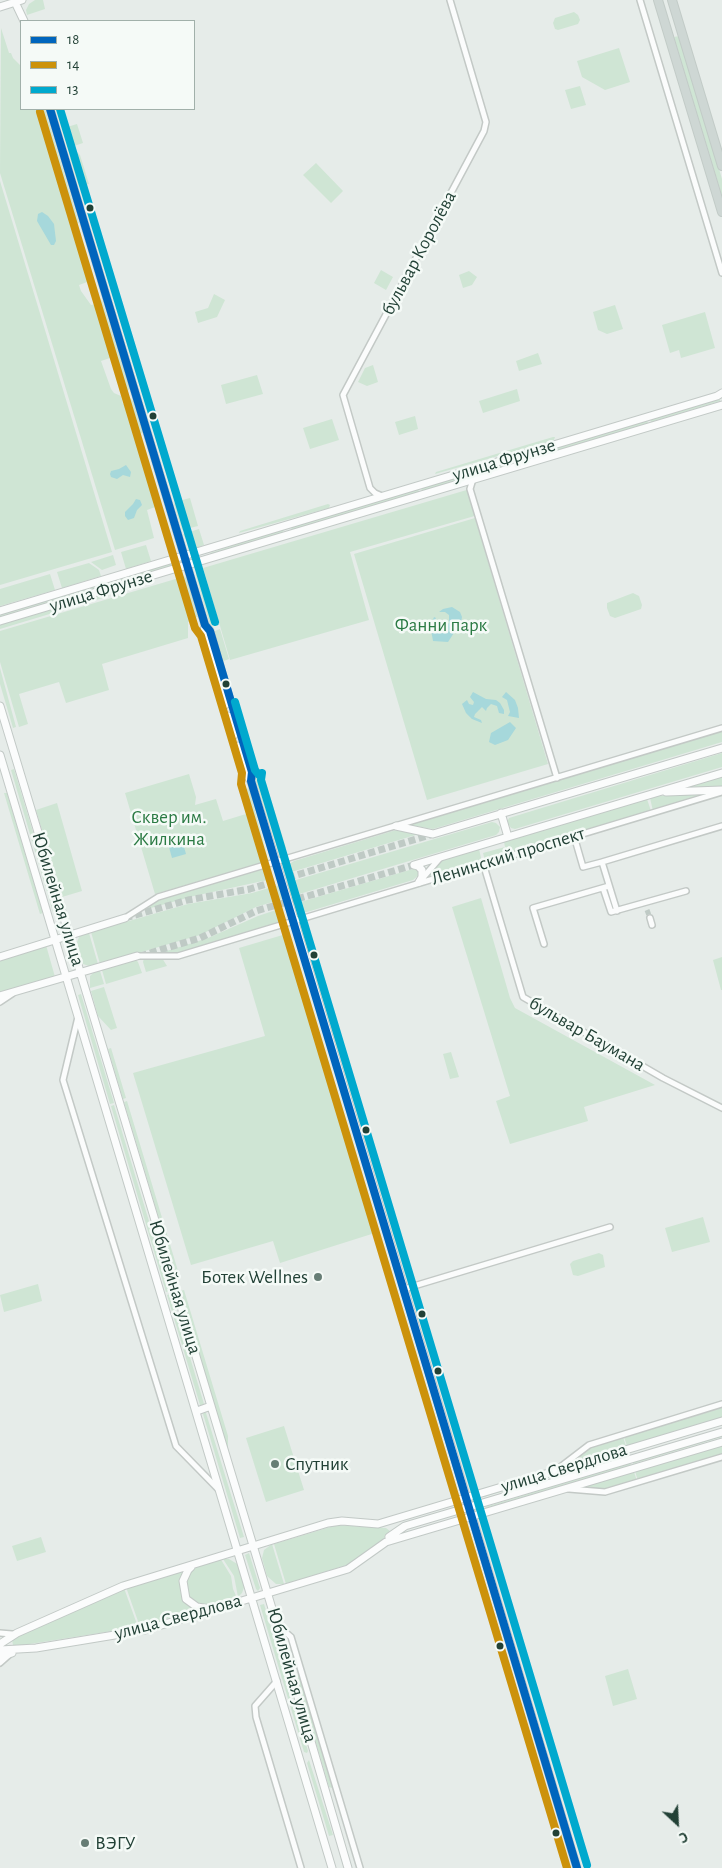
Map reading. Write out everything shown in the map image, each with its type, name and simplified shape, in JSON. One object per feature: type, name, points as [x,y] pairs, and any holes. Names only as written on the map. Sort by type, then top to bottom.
[{"type":"main road","points":[[672,0],[722,166]]},
{"type":"main road","points":[[0,7],[19,1],[24,20]]},
{"type":"main road","points":[[658,1],[722,212]]},
{"type":"main road","points":[[662,17],[663,12],[667,8],[672,8],[676,13]]},
{"type":"main road","points":[[50,110],[205,625],[210,631],[228,704]]},
{"type":"main road","name":"улица Фрунзе","points":[[0,612],[720,395]]},
{"type":"main road","name":"улица Фрунзе","points":[[0,621],[721,405]]},
{"type":"main road","points":[[521,455],[519,461],[524,464]]},
{"type":"main road","points":[[500,461],[506,464],[503,470]]},
{"type":"main road","points":[[286,526],[289,535]]},
{"type":"main road","name":"Юбилейная улица","points":[[0,706],[268,1593],[348,1868]]},
{"type":"main road","points":[[231,715],[237,734]]},
{"type":"main road","points":[[240,746],[252,772],[252,781],[577,1868]]},
{"type":"main road","points":[[396,826],[433,834],[722,748]]},
{"type":"main road","name":"Юбилейная улица","points":[[0,754],[332,1868]]},
{"type":"main road","name":"Ленинский проспект","points":[[419,882],[422,877],[422,870],[414,864],[722,773]]},
{"type":"main road","points":[[656,792],[722,791]]},
{"type":"main road","points":[[501,814],[508,837]]},
{"type":"main road","points":[[0,957],[125,918]]},
{"type":"main road","points":[[0,996],[137,956]]},
{"type":"main road","points":[[197,1411],[211,1406]]},
{"type":"main road","name":"улица Свердлова","points":[[382,1524],[722,1421]]},
{"type":"main road","name":"улица Свердлова","points":[[0,1638],[14,1634],[124,1586],[335,1522],[405,1526],[722,1432]]},
{"type":"main road","name":"улица Свердлова","points":[[388,1540],[722,1442]]},
{"type":"main road","points":[[382,1524],[390,1530],[388,1540]]},
{"type":"main road","name":"улица Свердлова","points":[[0,1650],[19,1650],[145,1630],[252,1598],[348,1568],[405,1526]]},
{"type":"main road","points":[[196,1564],[185,1575],[183,1580],[184,1594],[197,1607],[213,1609]]},
{"type":"main road","points":[[14,1634],[10,1640],[11,1644],[19,1650]]},
{"type":"main road","name":"улица Свердлова","points":[[0,1644],[14,1634]]},
{"type":"main road","name":"улица Свердлова","points":[[0,1656],[19,1650]]},
{"type":"street","name":"бульвар Королёва","points":[[383,497],[372,492],[368,482],[343,395],[485,127],[485,117],[450,0]]},
{"type":"street","points":[[640,0],[722,273]]},
{"type":"street","points":[[470,489],[473,479]]},
{"type":"street","points":[[363,503],[368,495],[368,482]]},
{"type":"street","points":[[463,483],[470,489],[557,778]]},
{"type":"street","points":[[125,918],[158,897],[277,865],[396,826],[722,728]]},
{"type":"street","name":"Ленинский проспект","points":[[137,956],[178,956],[293,918],[384,894],[722,791]]},
{"type":"street","points":[[574,836],[584,867],[722,826]]},
{"type":"street","points":[[419,882],[442,856]]},
{"type":"street","points":[[602,862],[617,911]]},
{"type":"street","name":"бульвар Баумана","points":[[483,864],[524,998],[663,1078],[722,1108]]},
{"type":"street","points":[[544,944],[533,908],[609,886]]},
{"type":"street","points":[[603,888],[611,912],[686,891]]},
{"type":"street","points":[[645,902],[648,910]]},
{"type":"street","points":[[650,918],[652,925]]},
{"type":"street","points":[[0,952],[17,951]]},
{"type":"street","points":[[0,1002],[17,992]]},
{"type":"street","points":[[78,1014],[64,1080],[176,1446],[221,1492]]},
{"type":"street","points":[[404,1289],[610,1227]]},
{"type":"street","points":[[555,1471],[589,1445],[722,1404]]},
{"type":"street","points":[[566,1488],[605,1492],[722,1458]]},
{"type":"street","points":[[277,1624],[291,1637],[360,1868]]},
{"type":"street","points":[[0,1633],[14,1634]]},
{"type":"street","points":[[0,1663],[10,1654]]},
{"type":"street","points":[[277,1681],[254,1706],[301,1868]]},
{"type":"green space","points":[[35,0],[43,0],[45,9],[27,15],[26,10],[29,4]]},
{"type":"green space","points":[[574,12],[580,20],[578,24],[558,30],[555,29],[553,23],[555,18]]},
{"type":"green space","points":[[1,28],[9,53],[20,65],[20,110],[39,110],[90,281],[79,285],[91,305],[97,304],[113,357],[101,361],[111,389],[114,393],[121,396],[123,404],[126,403],[158,506],[147,510],[154,538],[115,550],[0,173]]},
{"type":"green space","points":[[679,36],[722,179],[722,196],[674,37]]},
{"type":"green space","points":[[619,48],[630,82],[605,90],[582,77],[577,61]]},
{"type":"green space","points":[[580,86],[586,105],[571,109],[565,90]]},
{"type":"green space","points":[[40,110],[45,110],[79,223],[76,224]]},
{"type":"green space","points":[[77,124],[83,143],[68,148],[63,131],[64,128]]},
{"type":"green space","points":[[75,152],[80,155],[89,184],[79,187],[70,158]]},
{"type":"green space","points":[[316,163],[343,191],[331,203],[303,175]]},
{"type":"green space","points":[[0,181],[112,552],[0,585]]},
{"type":"green space","points":[[381,270],[393,277],[386,290],[374,283]]},
{"type":"green space","points":[[469,271],[477,277],[472,285],[463,288],[459,275]]},
{"type":"green space","points":[[214,294],[225,300],[217,317],[198,323],[195,312],[208,308]]},
{"type":"green space","points":[[102,300],[130,389],[128,391],[125,390],[99,302]]},
{"type":"green space","points":[[615,305],[623,329],[607,334],[598,330],[593,312]]},
{"type":"green space","points":[[705,312],[715,348],[681,358],[679,350],[670,353],[662,325]]},
{"type":"green space","points":[[538,353],[542,364],[519,371],[516,361]]},
{"type":"green space","points":[[373,365],[378,382],[367,386],[358,382],[365,368]]},
{"type":"green space","points":[[257,375],[263,394],[226,404],[221,385]]},
{"type":"green space","points":[[517,389],[520,401],[483,413],[479,401]]},
{"type":"green space","points":[[128,398],[133,401],[143,433],[138,434]]},
{"type":"green space","points":[[717,399],[720,401],[651,422],[650,419]]},
{"type":"green space","points":[[415,416],[418,429],[399,435],[395,422]]},
{"type":"green space","points":[[332,419],[339,440],[310,449],[303,428]]},
{"type":"green space","points":[[647,420],[648,423],[525,460],[523,459],[523,457]]},
{"type":"green space","points":[[555,437],[554,440],[435,474],[436,472]]},
{"type":"green space","points":[[502,464],[501,467],[422,491],[421,488]]},
{"type":"green space","points":[[418,488],[419,492],[293,530],[291,528],[292,526]]},
{"type":"green space","points":[[470,489],[478,515],[350,552],[369,620],[230,660],[203,568]]},
{"type":"green space","points":[[190,498],[198,526],[182,530],[174,504],[175,502]]},
{"type":"green space","points":[[328,504],[330,505],[329,508],[239,533],[240,531]]},
{"type":"green space","name":"Фанни парк","points":[[475,518],[548,764],[427,800],[354,554]]},
{"type":"green space","points":[[199,529],[204,545],[196,548],[189,546],[183,534]]},
{"type":"green space","points":[[284,530],[282,533],[211,555],[210,553],[237,543]]},
{"type":"green space","points":[[146,545],[151,561],[126,569],[121,552]]},
{"type":"green space","points":[[113,555],[116,565],[102,570],[91,562]]},
{"type":"green space","points":[[174,562],[175,565],[0,617],[0,614]]},
{"type":"green space","points":[[89,563],[99,570],[101,576],[62,588],[57,572]]},
{"type":"green space","points":[[203,571],[219,625],[210,625],[196,576],[196,573]]},
{"type":"green space","points":[[50,574],[55,590],[0,606],[0,589]]},
{"type":"green space","points":[[184,576],[187,579],[198,617],[193,618],[181,577]]},
{"type":"green space","points":[[179,578],[192,621],[188,622],[188,638],[102,664],[109,690],[66,703],[59,682],[19,694],[28,724],[19,727],[0,662],[0,631]]},
{"type":"green space","points":[[107,593],[109,596],[0,629],[0,625]]},
{"type":"green space","points":[[633,593],[639,596],[642,605],[641,609],[615,618],[610,616],[607,603]]},
{"type":"green space","points":[[220,629],[229,659],[221,662],[213,634]]},
{"type":"green space","points":[[0,668],[16,727],[13,728],[0,684]]},
{"type":"green space","points":[[722,731],[722,742],[433,829],[409,825]]},
{"type":"green space","points":[[722,753],[722,767],[515,829],[511,828],[507,822],[509,818]]},
{"type":"green space","points":[[14,769],[57,911],[53,912],[11,770]]},
{"type":"green space","points":[[258,772],[263,773],[286,848],[278,850],[255,779]]},
{"type":"green space","name":"Сквер им. Жилкина","points":[[189,774],[196,797],[195,805],[216,799],[223,821],[246,814],[240,791],[249,788],[267,856],[262,863],[155,894],[125,793]]},
{"type":"green space","points":[[722,777],[722,788],[677,790]]},
{"type":"green space","points":[[4,793],[7,793],[43,913],[40,914]]},
{"type":"green space","points":[[710,793],[653,811],[650,798],[657,796]]},
{"type":"green space","points":[[647,799],[651,811],[485,861],[483,853],[505,847],[504,842]]},
{"type":"green space","points":[[57,803],[82,891],[62,897],[36,810]]},
{"type":"green space","points":[[492,822],[500,827],[496,835],[256,907],[200,935],[100,964],[91,932],[188,904],[252,893]]},
{"type":"green space","points":[[396,830],[419,834],[288,873],[286,866],[294,861]]},
{"type":"green space","points":[[479,849],[482,862],[424,879],[443,860]]},
{"type":"green space","points":[[266,867],[269,868],[272,879],[194,896],[140,911],[163,898]]},
{"type":"green space","points":[[413,869],[418,870],[420,874],[413,880],[307,912],[300,912],[297,903]]},
{"type":"green space","points":[[481,898],[510,998],[515,1008],[655,1085],[584,1107],[588,1121],[510,1144],[496,1101],[510,1096],[452,907]]},
{"type":"green space","points":[[279,909],[283,922],[179,954],[154,955],[208,938]]},
{"type":"green space","points":[[89,933],[98,964],[89,966],[83,964],[77,942],[80,935]]},
{"type":"green space","points":[[286,934],[378,1232],[280,1263],[273,1241],[191,1265],[133,1073],[265,1036],[239,948]]},
{"type":"green space","points":[[46,945],[55,977],[0,994],[0,959]]},
{"type":"green space","points":[[722,957],[722,990],[721,990],[713,960]]},
{"type":"green space","points":[[144,958],[162,958],[167,966],[146,972],[143,962]]},
{"type":"green space","points":[[136,960],[142,973],[106,984],[102,970]]},
{"type":"green space","points":[[100,971],[104,984],[90,988],[90,976]]},
{"type":"green space","points":[[104,987],[117,1028],[111,1030],[98,1016],[91,991]]},
{"type":"green space","points":[[81,994],[114,1103],[110,1104],[78,995]]},
{"type":"green space","points":[[111,1048],[126,1098],[123,1099],[108,1049]]},
{"type":"green space","points":[[451,1052],[459,1077],[450,1079],[443,1054]]},
{"type":"green space","points":[[127,1101],[178,1271],[175,1272],[124,1102]]},
{"type":"green space","points":[[114,1105],[170,1291],[166,1292],[111,1106]]},
{"type":"green space","points":[[703,1217],[710,1242],[672,1252],[665,1228]]},
{"type":"green space","points":[[599,1253],[603,1255],[605,1267],[578,1276],[573,1275],[570,1264],[573,1261]]},
{"type":"green space","points":[[38,1284],[42,1301],[4,1312],[0,1295]]},
{"type":"green space","points":[[184,1290],[228,1436],[228,1450],[180,1291]]},
{"type":"green space","points":[[171,1294],[204,1404],[202,1406],[200,1405],[167,1295]]},
{"type":"green space","points":[[722,1408],[722,1418],[627,1446],[624,1437]]},
{"type":"green space","points":[[204,1412],[206,1413],[244,1537],[240,1538],[203,1414]]},
{"type":"green space","name":"Спутник","points":[[284,1426],[304,1490],[266,1502],[246,1438]]},
{"type":"green space","points":[[722,1435],[722,1437],[633,1464],[633,1462]]},
{"type":"green space","points":[[623,1437],[626,1446],[572,1462],[593,1446]]},
{"type":"green space","points":[[722,1445],[722,1456],[638,1481],[635,1471]]},
{"type":"green space","points":[[627,1452],[628,1454],[484,1497],[484,1496]]},
{"type":"green space","points":[[630,1463],[631,1465],[485,1507]]},
{"type":"green space","points":[[634,1472],[637,1481],[605,1490],[581,1488]]},
{"type":"green space","points":[[337,1525],[386,1528],[390,1531],[390,1534],[350,1564],[286,1584],[274,1544]]},
{"type":"green space","points":[[41,1537],[46,1552],[17,1561],[12,1546]]},
{"type":"green space","points":[[272,1544],[284,1584],[276,1584],[267,1576],[262,1558],[264,1550]]},
{"type":"green space","points":[[249,1553],[260,1588],[258,1591],[245,1555]]},
{"type":"green space","points":[[220,1558],[231,1576],[237,1598],[210,1606],[197,1603],[187,1594],[186,1579],[194,1567]]},
{"type":"green space","points":[[223,1559],[229,1559],[239,1565],[245,1585],[238,1597],[234,1576]]},
{"type":"green space","points":[[185,1569],[180,1582],[181,1593],[186,1603],[196,1610],[140,1627],[126,1587]]},
{"type":"green space","points":[[124,1588],[138,1627],[17,1646],[13,1645],[12,1640],[14,1637]]},
{"type":"green space","points":[[264,1604],[308,1751],[307,1753],[304,1752],[260,1605]]},
{"type":"green space","points":[[628,1669],[637,1699],[613,1706],[605,1676]]},
{"type":"green space","points":[[299,1674],[333,1786],[332,1788],[329,1787],[296,1675]]},
{"type":"green space","points":[[309,1760],[333,1835],[329,1836],[307,1763]]},
{"type":"water","points":[[42,212],[54,224],[56,241],[54,245],[51,245],[37,221],[38,214]]},
{"type":"water","points":[[126,465],[131,472],[130,477],[123,475],[117,479],[111,477],[111,471]]},
{"type":"water","points":[[136,499],[140,500],[142,505],[137,510],[134,518],[128,520],[125,512]]},
{"type":"water","points":[[452,607],[460,612],[461,622],[448,642],[433,641],[431,630],[434,617],[437,624],[445,626],[449,623],[449,615],[445,612],[439,612]]},
{"type":"water","points":[[473,692],[486,699],[496,700],[504,710],[504,714],[499,713],[497,706],[491,704],[486,711],[482,707],[475,714],[474,717],[481,720],[482,723],[472,719],[466,713],[462,704],[467,700],[469,704],[473,705],[474,702],[470,697]]},
{"type":"water","points":[[506,692],[515,700],[519,718],[508,716],[510,712],[507,700],[502,697]]},
{"type":"water","points":[[510,722],[516,728],[508,740],[495,745],[489,742],[491,733]]},
{"type":"water","points":[[181,836],[186,854],[172,858],[167,840]]},
{"type":"tunnel","points":[[125,918],[188,900],[250,889],[433,834]]},
{"type":"tunnel","points":[[140,956],[200,938],[256,911],[414,865]]},
{"type":"tunnel","points":[[647,910],[650,918]]},
{"type":"transit line","name":"18","points":[[50,110],[205,625],[210,631],[252,772],[251,781],[577,1868]]},
{"type":"transit line","name":"13","points":[[60,110],[215,622]]},
{"type":"transit line","name":"14","points":[[40,112],[195,628],[201,636],[242,773],[241,784],[567,1868]]},
{"type":"transit line","name":"13","points":[[235,702],[255,770],[259,775]]},
{"type":"transit line","name":"13","points":[[262,773],[261,780],[587,1865]]},
{"type":"place","name":"Ботек Wellnes","points":[[318,1277]]},
{"type":"place","name":"Спутник","points":[[275,1464]]},
{"type":"place","name":"ВЭГУ","points":[[85,1843]]}]
